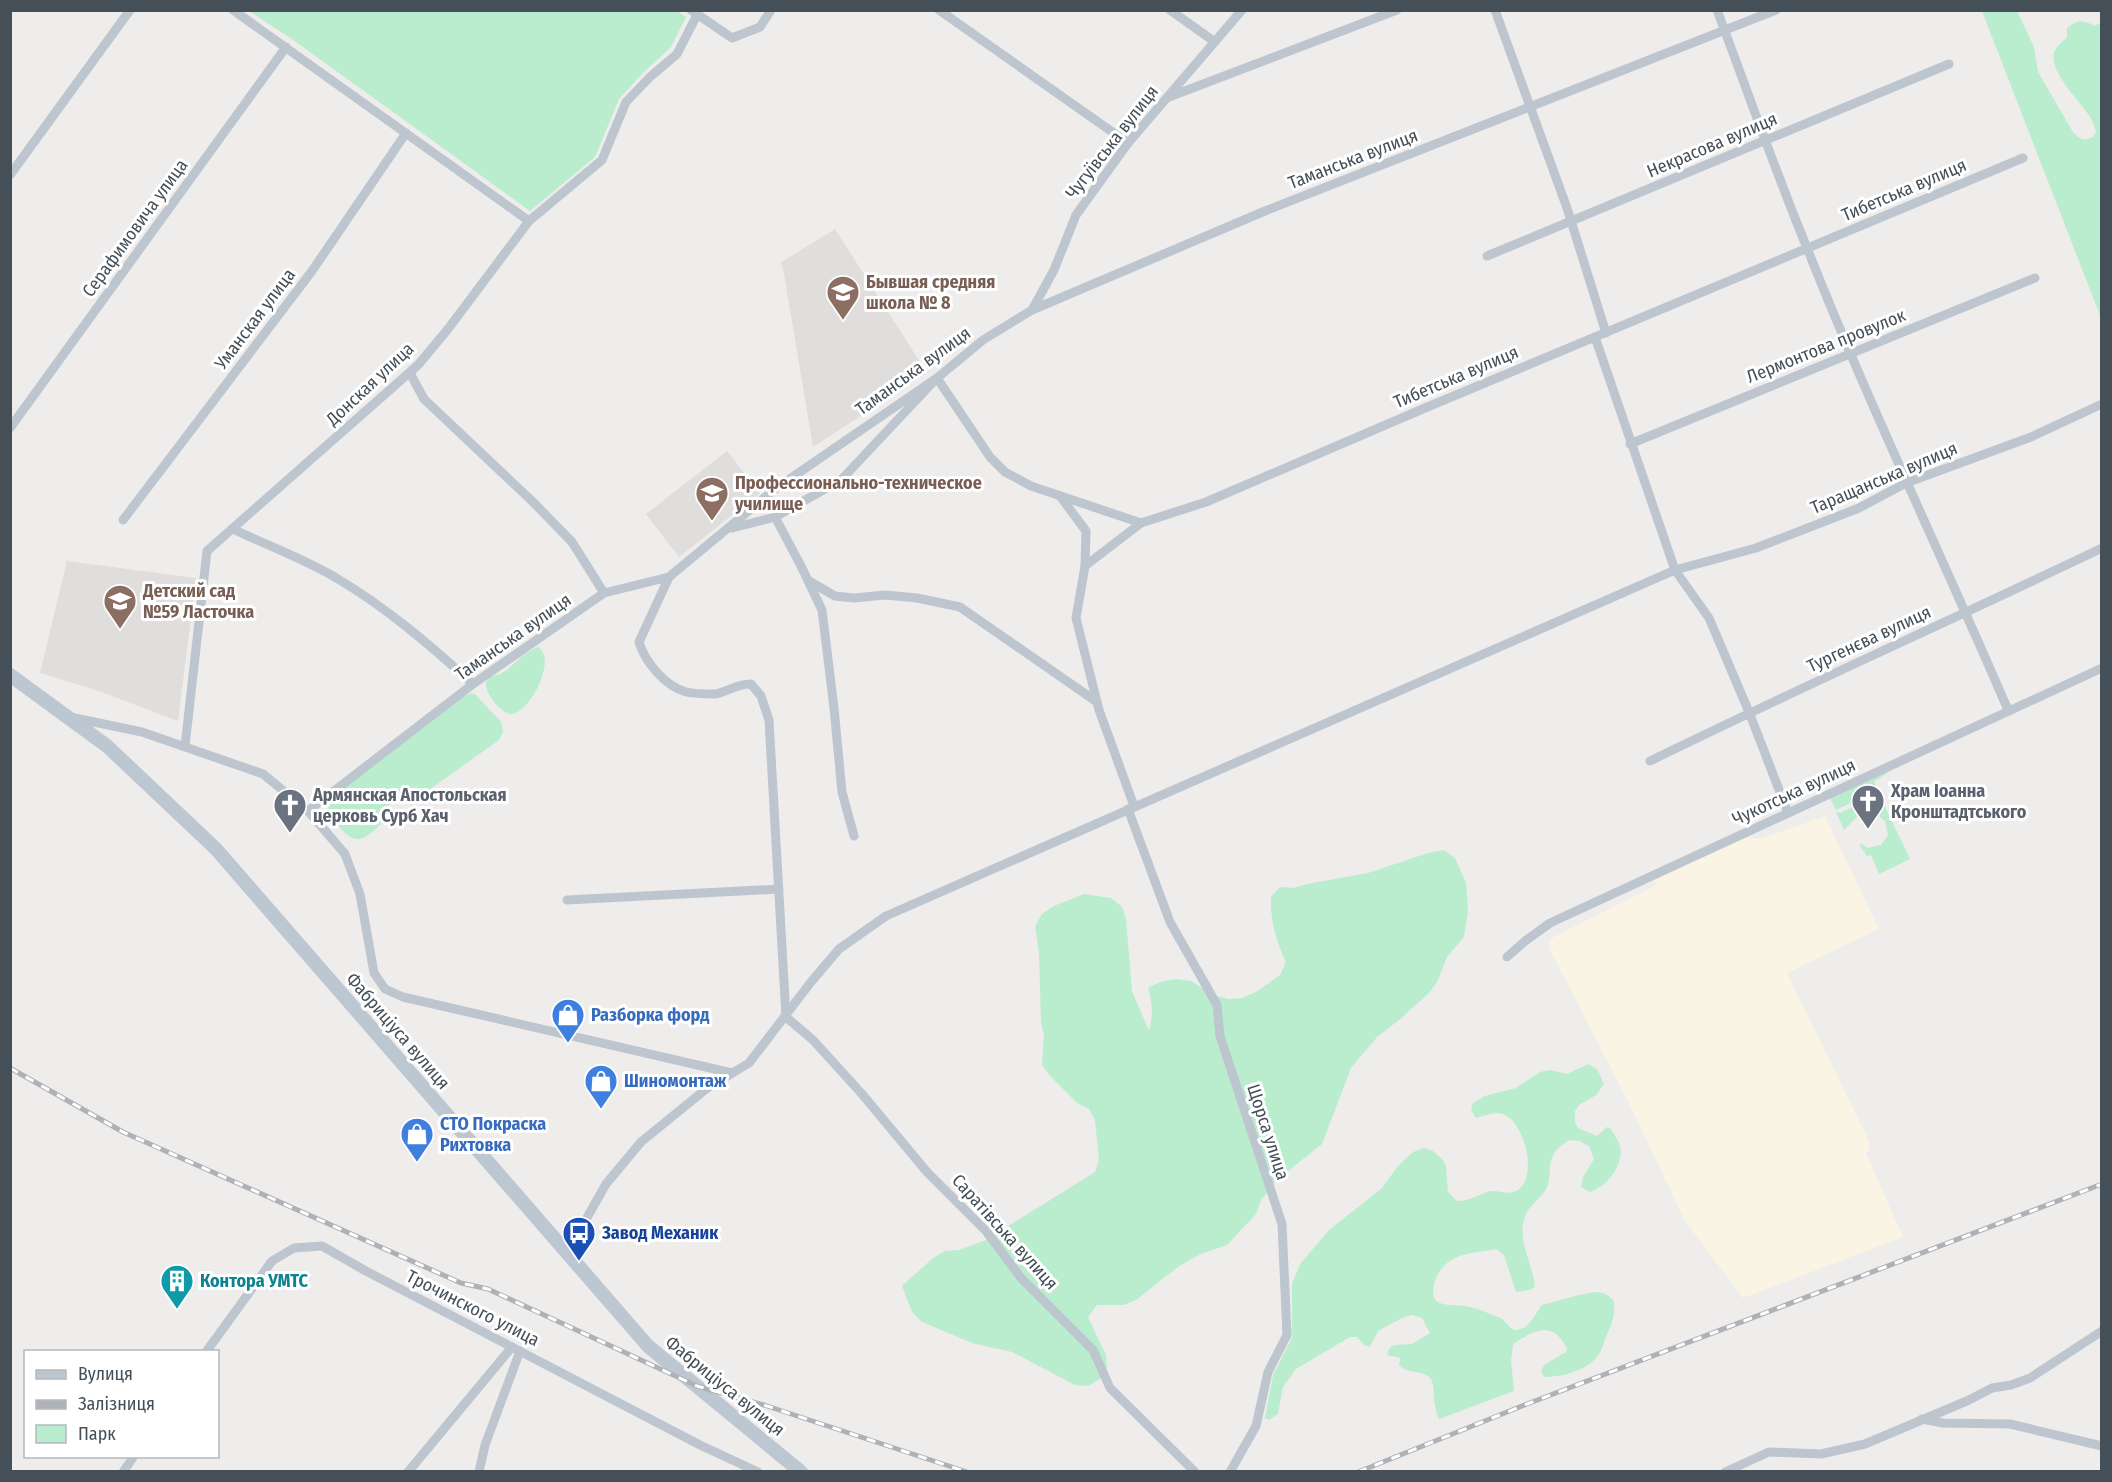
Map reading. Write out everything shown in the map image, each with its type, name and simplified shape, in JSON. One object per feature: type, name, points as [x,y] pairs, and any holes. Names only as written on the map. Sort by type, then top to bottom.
[{"type":"main road","name":"Фабриціуса вулиця","points":[[10,675],[107,746],[216,849],[648,1346],[801,1472]]},
{"type":"street","points":[[10,175],[130,10]]},
{"type":"street","points":[[233,10],[529,221]]},
{"type":"street","points":[[694,13],[732,38],[760,27],[771,10]]},
{"type":"street","points":[[939,10],[1128,143]]},
{"type":"street","points":[[1170,10],[1215,42]]},
{"type":"street","name":"Чугуївська вулиця","points":[[1032,310],[1054,270],[1076,215],[1128,143],[1242,10]]},
{"type":"street","points":[[1167,97],[1397,10]]},
{"type":"street","points":[[1495,10],[1532,107],[1606,333]]},
{"type":"street","points":[[1717,10],[1807,249],[1906,483],[2008,710]]},
{"type":"street","name":"Таманська вулиця","points":[[308,811],[473,684],[604,593],[669,577],[775,489],[937,378],[983,340],[1032,310],[1265,211],[1725,32],[1776,10]]},
{"type":"street","name":"Донская улица","points":[[185,746],[207,551],[410,373],[448,329],[529,221],[602,160],[626,102],[677,54],[694,13]]},
{"type":"street","name":"Серафимовича улица","points":[[10,428],[286,47]]},
{"type":"street","name":"Некрасова вулиця","points":[[1487,256],[1949,64]]},
{"type":"street","name":"Уманская улица","points":[[123,520],[312,271],[406,133]]},
{"type":"street","name":"Тибетська вулиця","points":[[1085,566],[1141,523],[1206,502],[2023,159]]},
{"type":"street","name":"Лермонтова провулок","points":[[1630,444],[2035,278]]},
{"type":"street","points":[[1595,337],[1675,570],[1709,618],[1788,813]]},
{"type":"street","points":[[410,373],[424,399],[572,542],[604,593]]},
{"type":"street","points":[[727,529],[775,517],[841,480],[937,378],[990,457],[1005,472],[1031,486],[1141,523]]},
{"type":"street","name":"Таращанська вулиця","points":[[567,1253],[606,1185],[641,1142],[706,1089],[749,1063],[839,950],[886,916],[1675,570],[1756,549],[1859,508],[1906,483],[2031,437],[2102,404]]},
{"type":"street","name":"Щорса улица","points":[[1060,496],[1086,531],[1085,566],[1076,618],[1097,702],[1170,922],[1216,1005],[1220,1036],[1282,1224],[1287,1335],[1268,1372],[1256,1426],[1230,1472]]},
{"type":"street","points":[[775,517],[822,610],[842,792],[854,836]]},
{"type":"street","points":[[233,529],[338,578],[421,638],[473,684]]},
{"type":"street","name":"Тургенєва вулиця","points":[[1650,761],[1749,712],[2102,548]]},
{"type":"street","points":[[669,577],[639,642],[642,652],[662,677],[685,692],[718,694],[740,684],[751,684],[761,696],[769,720],[786,1017]]},
{"type":"street","points":[[808,581],[835,596],[854,598],[885,595],[917,598],[960,607],[1097,702]]},
{"type":"street","name":"Чукотська вулиця","points":[[1508,957],[1550,923],[2102,668]]},
{"type":"street","points":[[69,717],[142,732],[263,774],[308,811],[345,854],[360,894],[374,974],[386,989],[414,1000],[732,1073]]},
{"type":"street","points":[[567,900],[779,889]]},
{"type":"street","name":"Саратівська вулиця","points":[[786,1017],[813,1040],[927,1172],[986,1231],[1021,1278],[1093,1350],[1110,1388],[1195,1472]]},
{"type":"street","name":"Трочинского улица","points":[[207,1350],[272,1261],[294,1248],[322,1246],[700,1445],[758,1472]]},
{"type":"street","points":[[1725,1472],[1769,1452],[1821,1454],[1865,1444],[1992,1388],[2012,1385],[2030,1377],[2102,1331]]},
{"type":"street","points":[[408,1472],[516,1349]]},
{"type":"street","points":[[479,1472],[485,1445],[516,1349]]},
{"type":"street","points":[[1922,1419],[1943,1423],[2010,1424],[2102,1446]]},
{"type":"street","points":[[123,1472],[133,1458]]},
{"type":"shaded area","name":"Бывшая средняя школа № 8","points":[[835,229],[927,373],[813,447],[783,268],[780,263]]},
{"type":"shaded area","points":[[727,451],[760,493],[679,557],[646,514]]},
{"type":"shaded area","points":[[67,561],[196,578],[178,721],[96,690],[40,673]]},
{"type":"shaded area","points":[[1825,816],[1879,929],[1787,973],[1869,1141],[1869,1149],[1866,1153],[1903,1237],[1743,1298],[1685,1221],[1631,1107],[1549,948],[1550,939],[1656,885],[1653,879],[1732,842],[1749,837],[1760,839]]},
{"type":"green space","points":[[676,10],[686,17],[671,47],[619,99],[595,157],[530,211],[292,39],[249,11]]},
{"type":"green space","points":[[1982,11],[2017,11],[2034,47],[2038,72],[2073,132],[2085,139],[2093,137],[2096,132],[2094,125],[2060,76],[2054,60],[2054,52],[2067,38],[2067,28],[2074,23],[2081,21],[2095,26],[2101,22],[2101,318]]},
{"type":"green space","points":[[538,647],[543,654],[545,664],[538,688],[523,708],[515,713],[507,713],[489,694],[486,689],[487,680],[505,671],[527,652]]},
{"type":"green space","points":[[471,693],[476,695],[501,722],[503,732],[499,740],[415,800],[391,803],[383,822],[365,837],[354,838],[345,833],[328,809],[330,799],[464,696]]},
{"type":"green space","points":[[1886,770],[1887,773],[1874,782],[1878,790],[1836,810],[1830,798]]},
{"type":"green space","points":[[1878,792],[1910,859],[1879,874],[1871,855],[1867,856],[1860,846],[1861,843],[1867,848],[1881,845],[1888,835],[1885,821],[1876,813],[1858,816],[1844,830],[1836,812],[1840,813],[1875,796]]},
{"type":"green space","points":[[1444,850],[1455,858],[1466,883],[1468,911],[1464,937],[1447,957],[1437,982],[1429,993],[1377,1037],[1351,1068],[1322,1144],[1278,1179],[1261,1200],[1256,1214],[1227,1245],[1201,1254],[1179,1266],[1136,1300],[1124,1305],[1097,1305],[1088,1317],[1106,1355],[1107,1368],[1100,1379],[1088,1386],[1075,1385],[1012,1352],[972,1343],[922,1322],[912,1312],[902,1286],[933,1258],[945,1251],[959,1250],[986,1240],[1095,1172],[1099,1160],[1095,1120],[1089,1109],[1077,1103],[1042,1065],[1044,1035],[1041,1023],[1039,953],[1035,926],[1042,914],[1054,906],[1084,894],[1111,898],[1122,907],[1126,919],[1132,991],[1149,1031],[1152,1010],[1148,988],[1160,982],[1176,979],[1191,981],[1214,995],[1228,999],[1242,998],[1256,992],[1280,975],[1286,962],[1274,930],[1271,897],[1280,887],[1294,888],[1368,873]]},
{"type":"green space","points":[[1588,1064],[1597,1069],[1604,1084],[1596,1095],[1579,1105],[1575,1111],[1575,1122],[1578,1128],[1597,1136],[1607,1127],[1611,1129],[1621,1153],[1613,1174],[1602,1185],[1590,1192],[1581,1187],[1583,1177],[1594,1159],[1589,1146],[1580,1141],[1570,1140],[1555,1152],[1551,1159],[1547,1188],[1528,1210],[1523,1223],[1523,1241],[1535,1287],[1516,1292],[1504,1255],[1496,1249],[1465,1254],[1452,1260],[1438,1274],[1433,1296],[1439,1303],[1481,1310],[1500,1318],[1515,1330],[1528,1325],[1542,1305],[1583,1294],[1598,1292],[1604,1294],[1614,1301],[1613,1316],[1602,1348],[1596,1358],[1572,1372],[1544,1377],[1541,1371],[1544,1365],[1566,1352],[1567,1349],[1556,1334],[1543,1330],[1536,1332],[1513,1344],[1511,1361],[1514,1391],[1439,1419],[1430,1378],[1404,1369],[1399,1365],[1400,1358],[1387,1355],[1389,1349],[1394,1345],[1412,1344],[1430,1333],[1422,1318],[1412,1315],[1378,1331],[1370,1347],[1364,1345],[1357,1337],[1350,1337],[1296,1369],[1283,1387],[1278,1414],[1269,1420],[1265,1418],[1273,1375],[1292,1338],[1292,1284],[1300,1264],[1329,1230],[1381,1189],[1398,1166],[1413,1152],[1424,1148],[1433,1151],[1443,1160],[1446,1166],[1448,1192],[1457,1201],[1491,1191],[1510,1193],[1518,1190],[1524,1183],[1527,1173],[1528,1162],[1523,1138],[1511,1119],[1503,1114],[1490,1114],[1476,1118],[1471,1110],[1473,1103],[1485,1096],[1516,1088],[1540,1072],[1550,1070],[1567,1074]]},
{"type":"railway","points":[[10,1068],[123,1132],[461,1283],[488,1289],[697,1386],[764,1405],[967,1472]]},
{"type":"railway","points":[[1358,1472],[1527,1404],[2102,1184]]},
{"type":"place","name":"Бывшая средняя школа № 8","points":[[843,321]]},
{"type":"place","name":"Профессионально-техническое училище","points":[[712,522]]},
{"type":"place","name":"Детский сад №59 Ласточка","points":[[120,630]]},
{"type":"place","name":"Храм Іоанна Кронштадтського","points":[[1868,830]]},
{"type":"place","name":"Армянская Апостольская церковь Сурб Хач","points":[[290,834]]},
{"type":"place","name":"Разборка форд","points":[[568,1044]]},
{"type":"place","name":"Шиномонтаж","points":[[601,1110]]},
{"type":"place","name":"СТО Покраска Рихтовка","points":[[417,1163]]},
{"type":"place","name":"Завод Механик","points":[[579,1262]]},
{"type":"place","name":"Контора УМТС","points":[[177,1310]]}]
